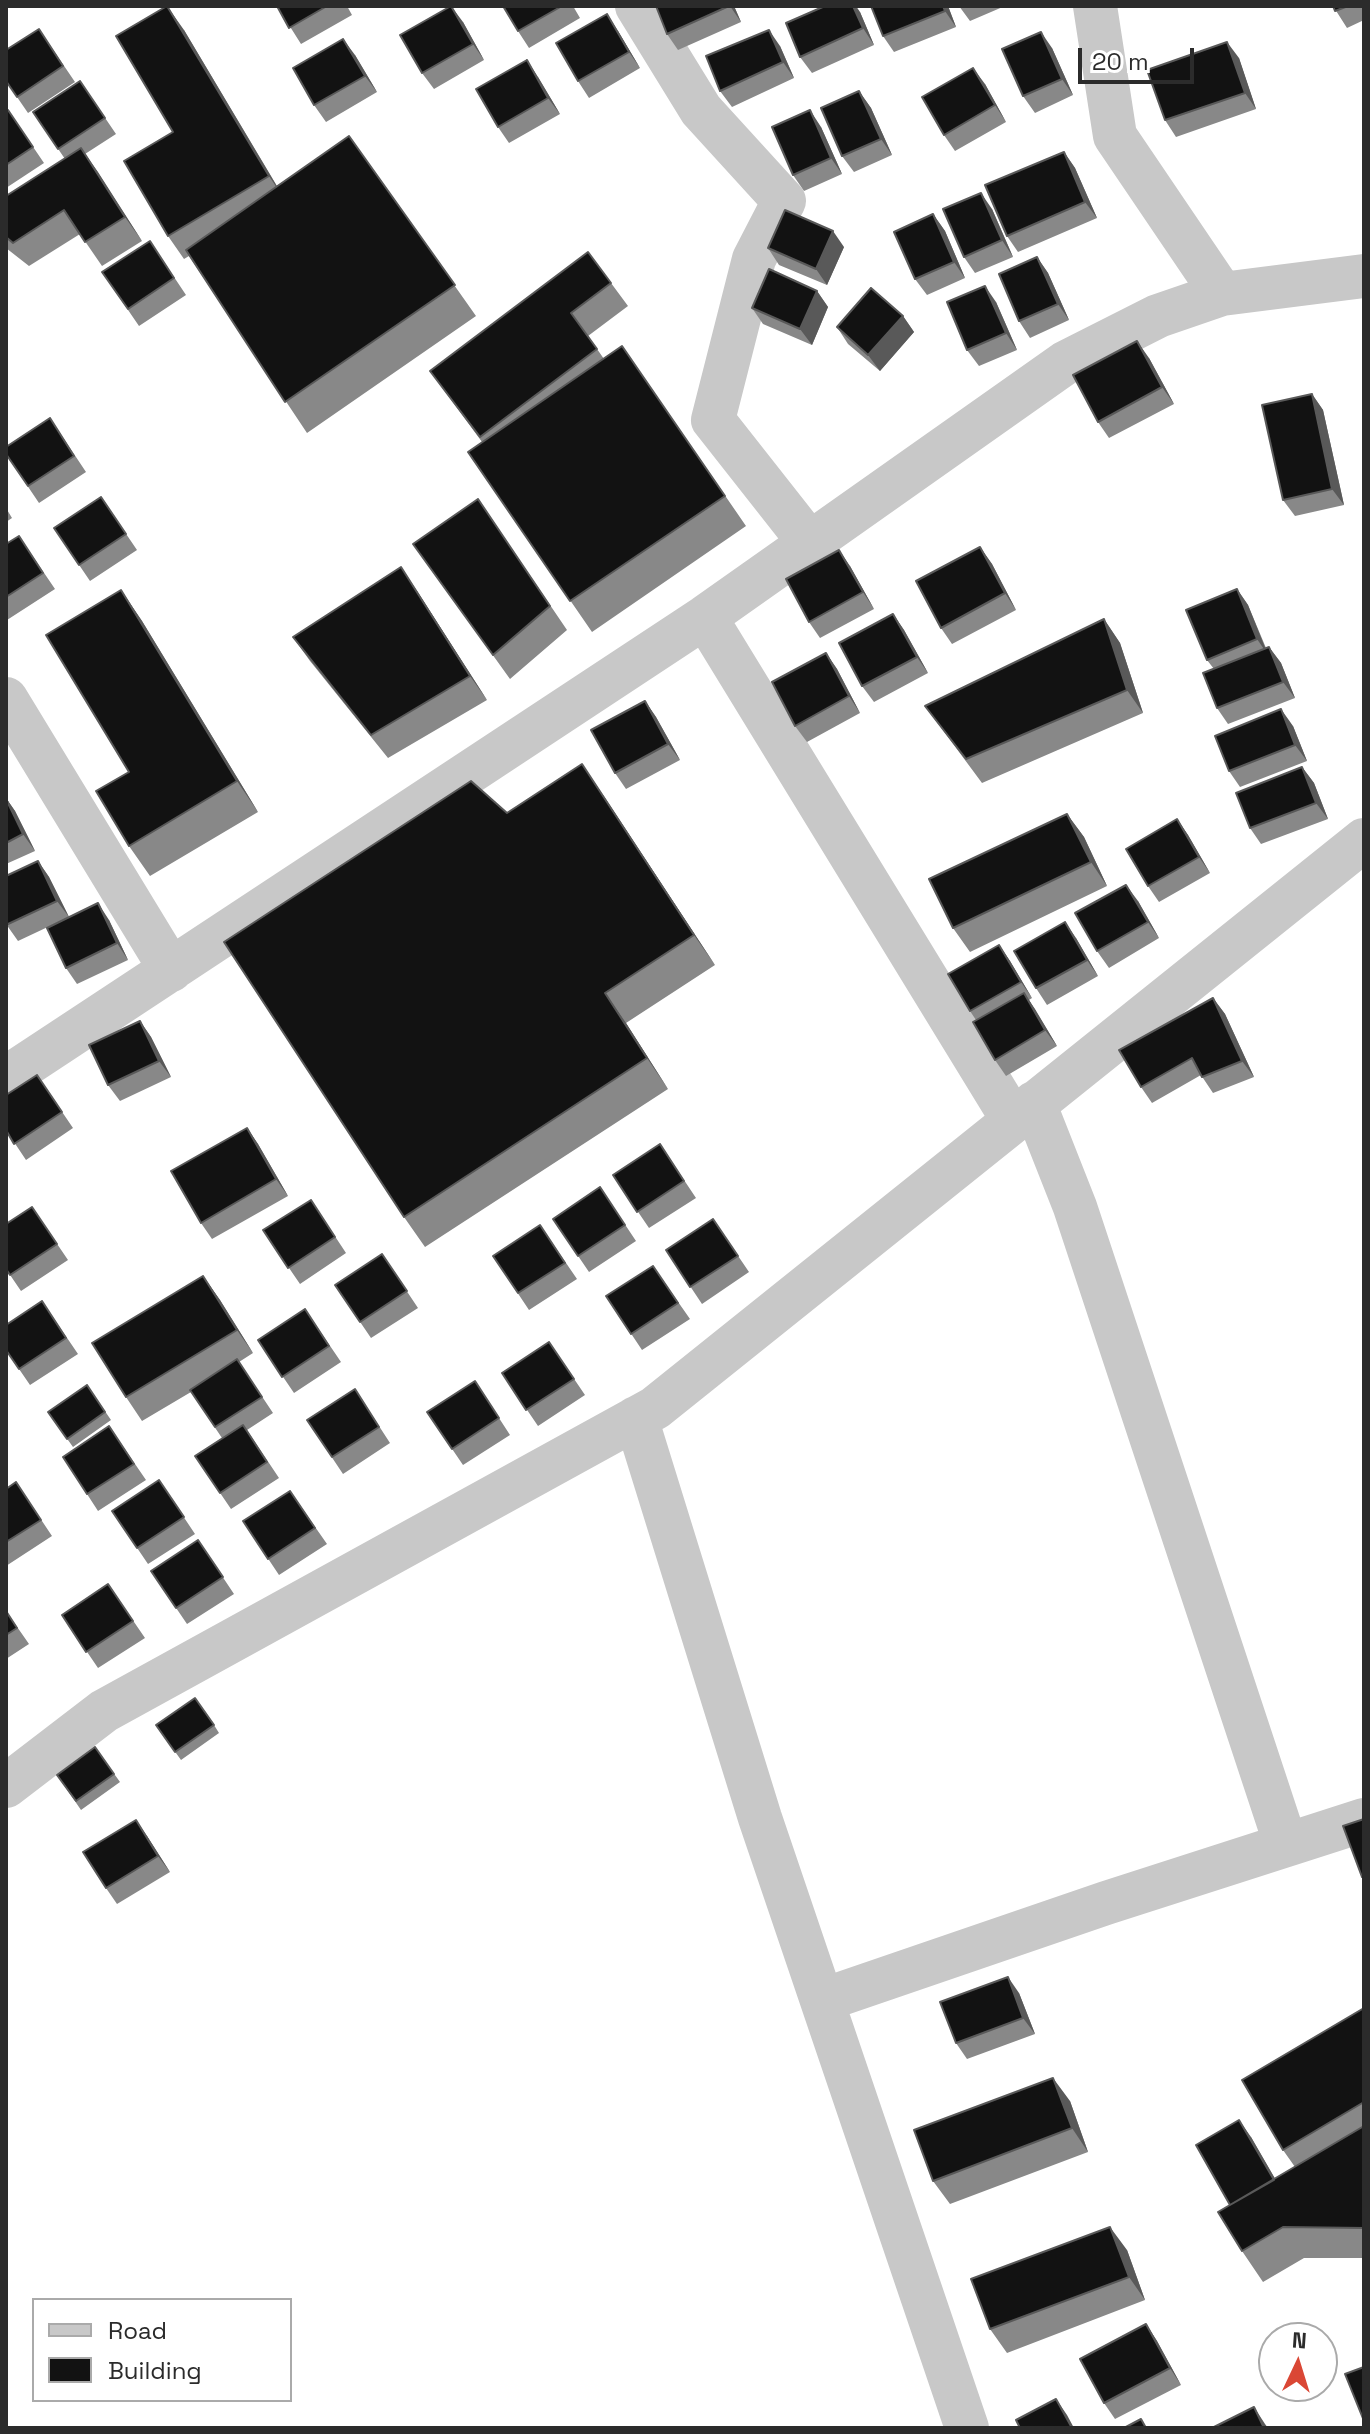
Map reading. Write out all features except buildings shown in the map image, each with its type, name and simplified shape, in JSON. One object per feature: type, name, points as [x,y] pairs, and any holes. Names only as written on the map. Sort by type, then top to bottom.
[{"type":"street","points":[[637,6],[701,110],[784,201],[754,259],[713,420],[809,542]]},
{"type":"street","points":[[1095,6],[1115,136],[1222,294]]},
{"type":"street","points":[[6,1078],[705,617],[1065,363],[1158,316],[1222,294],[1364,276]]},
{"type":"street","points":[[705,617],[1023,1111],[1075,1207],[1286,1845]]},
{"type":"street","points":[[6,699],[171,970]]},
{"type":"street","points":[[6,1786],[104,1711],[636,1418],[667,1398],[1364,840]]},
{"type":"street","points":[[636,1418],[760,1818],[967,2428]]},
{"type":"street","points":[[823,2000],[1364,1820]]}]
